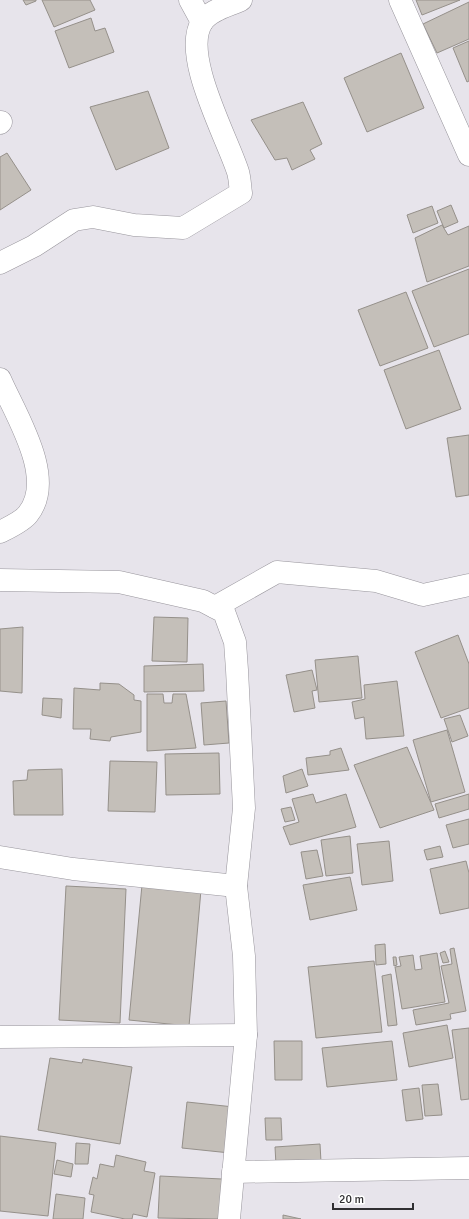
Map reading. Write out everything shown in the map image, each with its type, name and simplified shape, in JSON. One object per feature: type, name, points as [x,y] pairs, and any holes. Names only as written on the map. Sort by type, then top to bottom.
[{"type":"street","points":[[190,0],[202,22]]},
{"type":"street","points":[[0,263],[34,246],[74,220],[93,217],[134,225],[183,228],[241,193],[238,174],[199,73],[196,35],[202,22],[213,12],[241,0]]},
{"type":"street","points":[[400,0],[469,155]]},
{"type":"street","points":[[0,379],[24,430],[38,468],[37,500],[28,515],[0,532]]},
{"type":"street","points":[[215,607],[277,572],[376,581],[423,595],[469,585]]},
{"type":"street","points":[[0,580],[119,582],[203,601],[224,612],[231,630],[235,642],[238,670],[244,808],[236,886],[244,956],[246,1035],[229,1219]]},
{"type":"street","points":[[0,857],[73,868],[236,886]]},
{"type":"street","points":[[0,1037],[246,1035]]},
{"type":"street","points":[[233,1172],[469,1168]]},
{"type":"building","points":[[23,0],[36,0],[36,1],[26,5]]},
{"type":"building","points":[[42,0],[90,0],[95,10],[54,27]]},
{"type":"building","points":[[416,0],[460,0],[422,15]]},
{"type":"building","points":[[469,2],[469,39],[437,53],[423,24]]},
{"type":"building","points":[[91,18],[95,31],[105,28],[114,52],[69,68],[55,31]]},
{"type":"building","points":[[469,41],[469,81],[467,82],[453,48]]},
{"type":"building","points":[[401,53],[424,108],[367,132],[344,78]]},
{"type":"building","points":[[148,91],[169,148],[116,170],[90,107]]},
{"type":"building","points":[[303,102],[322,144],[310,150],[315,159],[292,170],[287,158],[275,160],[251,120]]},
{"type":"building","points":[[7,153],[31,190],[0,210],[0,157]]},
{"type":"building","points":[[451,205],[458,222],[444,228],[437,211]]},
{"type":"building","points":[[432,206],[438,223],[413,233],[407,215]]},
{"type":"building","points":[[442,225],[448,235],[469,226],[469,266],[427,282],[415,238]]},
{"type":"building","points":[[469,269],[469,334],[434,347],[412,291]]},
{"type":"building","points":[[406,292],[428,348],[380,366],[358,310]]},
{"type":"building","points":[[439,350],[461,409],[406,429],[384,370]]},
{"type":"building","points":[[469,435],[469,495],[456,497],[447,438]]},
{"type":"building","points":[[154,617],[188,618],[187,662],[152,661]]},
{"type":"building","points":[[23,627],[22,693],[0,691],[0,629]]},
{"type":"building","points":[[458,635],[469,664],[469,708],[441,718],[415,652]]},
{"type":"building","points":[[358,656],[362,698],[319,702],[315,660]]},
{"type":"building","points":[[203,664],[204,691],[144,692],[144,666]]},
{"type":"building","points":[[312,670],[317,690],[312,691],[315,708],[294,712],[286,675]]},
{"type":"building","points":[[397,681],[404,736],[366,739],[364,717],[355,719],[352,702],[365,699],[364,685]]},
{"type":"building","points":[[100,683],[119,684],[134,695],[134,700],[141,701],[141,732],[111,737],[110,741],[90,739],[91,729],[73,729],[74,688],[100,690]]},
{"type":"building","points":[[147,694],[163,694],[164,703],[172,703],[173,694],[186,694],[196,748],[147,751]]},
{"type":"building","points":[[43,698],[62,699],[61,718],[42,715]]},
{"type":"building","points":[[226,701],[229,743],[204,745],[201,703]]},
{"type":"building","points":[[460,715],[468,736],[452,742],[444,719]]},
{"type":"building","points":[[447,730],[465,792],[431,802],[413,740]]},
{"type":"building","points":[[407,747],[434,810],[380,828],[354,765]]},
{"type":"building","points":[[341,748],[349,770],[308,775],[306,758],[330,755],[330,751]]},
{"type":"building","points":[[219,753],[220,794],[166,795],[165,754]]},
{"type":"building","points":[[110,761],[157,762],[155,812],[108,811]]},
{"type":"building","points":[[62,769],[63,815],[14,815],[13,781],[27,780],[28,770]]},
{"type":"building","points":[[302,769],[308,786],[286,793],[283,776]]},
{"type":"building","points":[[313,794],[316,803],[346,794],[356,827],[290,845],[283,827],[299,822],[292,799]]},
{"type":"building","points":[[469,794],[469,809],[439,818],[435,804]]},
{"type":"building","points":[[291,807],[295,820],[285,822],[281,809]]},
{"type":"building","points":[[469,819],[469,844],[453,848],[446,825]]},
{"type":"building","points":[[350,836],[353,873],[326,876],[321,840]]},
{"type":"building","points":[[389,841],[393,881],[362,885],[357,844]]},
{"type":"building","points":[[440,846],[443,857],[427,860],[424,850]]},
{"type":"building","points":[[317,850],[323,876],[306,879],[301,852]]},
{"type":"building","points":[[466,861],[469,873],[469,908],[440,914],[430,869]]},
{"type":"building","points":[[350,877],[357,910],[310,920],[303,885]]},
{"type":"building","points":[[142,885],[201,890],[189,1026],[129,1020]]},
{"type":"building","points":[[66,886],[126,889],[120,1023],[59,1020]]},
{"type":"building","points":[[385,944],[386,964],[376,965],[375,945]]},
{"type":"building","points":[[454,948],[466,1011],[450,1014],[451,1019],[416,1025],[413,1010],[449,1003],[441,966],[452,964],[450,949]]},
{"type":"building","points":[[445,951],[449,962],[443,963],[440,953]]},
{"type":"building","points":[[437,953],[445,1002],[402,1009],[395,967],[401,966],[399,957],[413,955],[415,970],[422,969],[420,956]]},
{"type":"building","points":[[393,957],[396,957],[397,965],[394,966]]},
{"type":"building","points":[[374,961],[382,1032],[316,1038],[308,967]]},
{"type":"building","points":[[391,974],[397,1025],[388,1026],[382,976]]},
{"type":"building","points":[[447,1025],[453,1058],[409,1067],[403,1033]]},
{"type":"building","points":[[469,1028],[469,1099],[461,1100],[452,1030]]},
{"type":"building","points":[[274,1041],[302,1041],[302,1080],[275,1080]]},
{"type":"building","points":[[392,1041],[397,1080],[327,1087],[322,1048]]},
{"type":"building","points":[[50,1058],[82,1063],[83,1059],[132,1067],[120,1144],[38,1130]]},
{"type":"building","points":[[438,1084],[442,1115],[425,1116],[422,1085]]},
{"type":"building","points":[[419,1088],[423,1119],[406,1121],[402,1090]]},
{"type":"building","points":[[187,1102],[234,1107],[230,1153],[182,1148]]},
{"type":"building","points":[[265,1118],[281,1118],[282,1140],[266,1140]]},
{"type":"building","points":[[0,1136],[56,1143],[48,1216],[0,1211]]},
{"type":"building","points":[[76,1143],[90,1144],[88,1164],[75,1164]]},
{"type":"building","points":[[320,1144],[321,1162],[276,1165],[275,1147]]},
{"type":"building","points":[[116,1155],[146,1162],[144,1171],[155,1173],[147,1217],[133,1214],[132,1219],[125,1219],[91,1212],[94,1195],[89,1194],[93,1177],[97,1179],[100,1164],[114,1167]]},
{"type":"building","points":[[57,1160],[73,1164],[71,1177],[54,1174]]},
{"type":"building","points":[[160,1176],[222,1179],[220,1219],[158,1218]]},
{"type":"building","points":[[56,1194],[85,1198],[83,1219],[53,1219]]},
{"type":"building","points":[[283,1215],[301,1219],[283,1219]]}]
